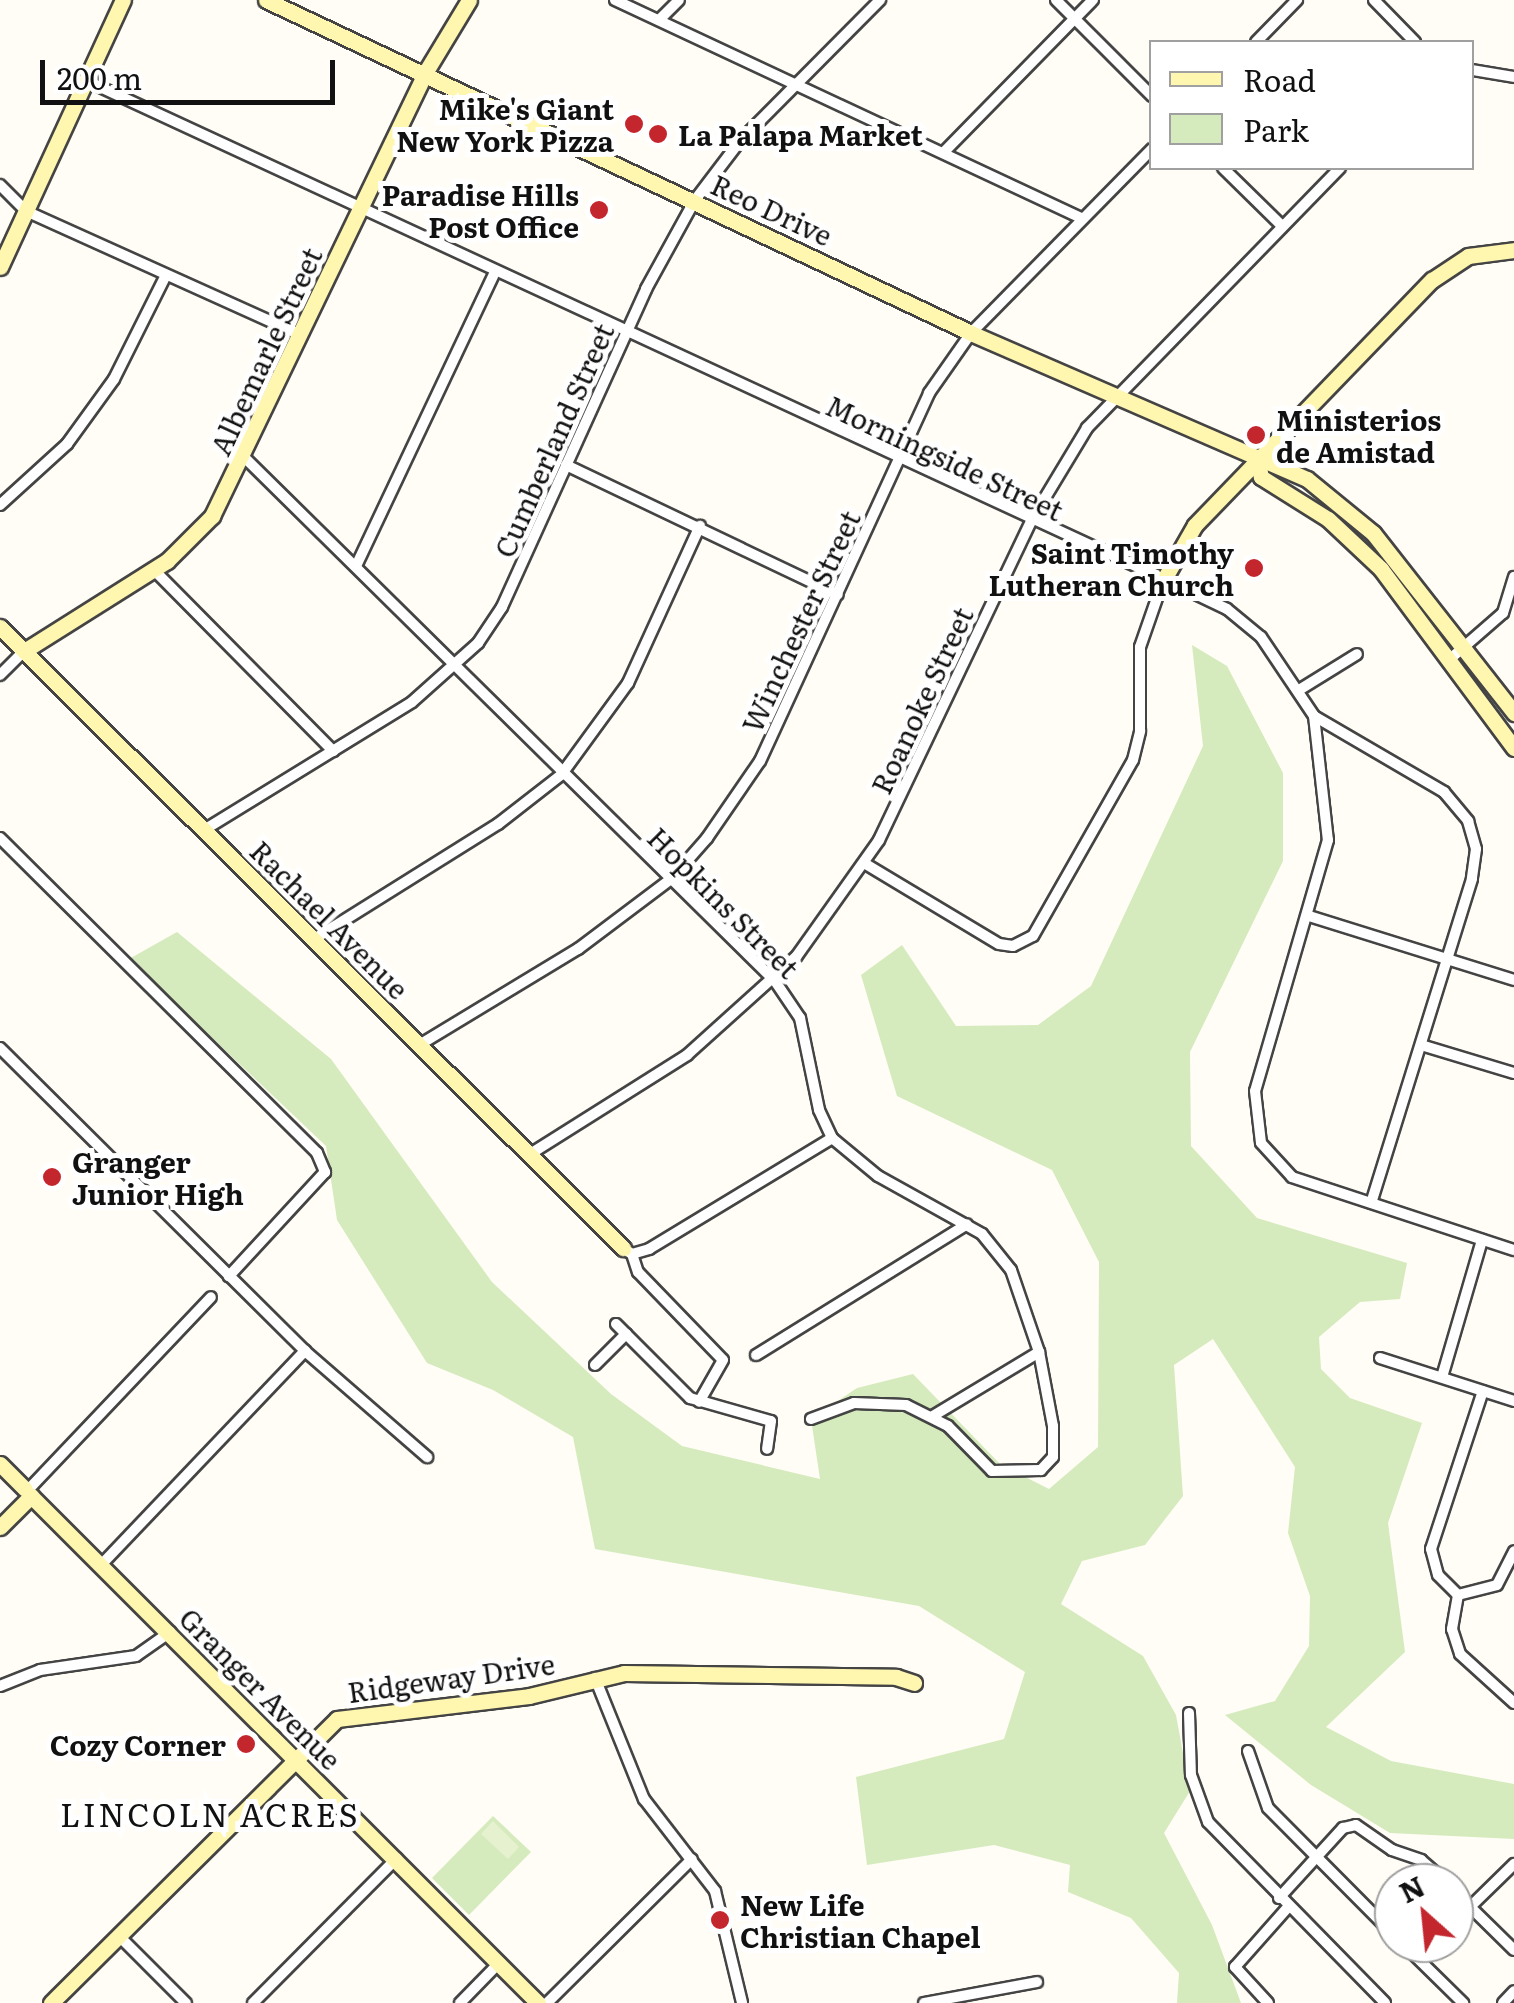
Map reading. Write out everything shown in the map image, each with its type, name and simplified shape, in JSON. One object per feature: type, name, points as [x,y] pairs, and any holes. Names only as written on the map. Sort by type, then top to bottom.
[{"type":"street","points":[[0,267],[123,0]]},
{"type":"street","name":"Reo Drive","points":[[266,0],[971,333],[1258,462],[1274,462],[1340,502],[1468,648],[1514,712]]},
{"type":"street","name":"Albemarle Street","points":[[24,651],[154,570],[202,528],[243,456],[425,73],[469,0]]},
{"type":"street","points":[[615,0],[1080,218]]},
{"type":"street","points":[[659,20],[678,0]]},
{"type":"street","name":"Cumberland Street","points":[[204,830],[458,668],[502,607],[626,333],[695,200],[794,85],[880,0]]},
{"type":"street","points":[[1056,0],[1149,93]]},
{"type":"street","points":[[944,152],[1093,0]]},
{"type":"street","points":[[1258,40],[1297,0]]},
{"type":"street","points":[[1374,0],[1412,40]]},
{"type":"street","points":[[1474,70],[1514,77]]},
{"type":"street","name":"Morningside Street","points":[[85,80],[1030,522],[1226,609],[1278,655],[1314,716],[1328,840],[1310,916],[1255,1091],[1255,1121],[1261,1143],[1284,1173],[1514,1250]]},
{"type":"street","name":"Winchester Street","points":[[421,1044],[578,950],[671,879],[760,761],[838,594],[895,458],[928,393],[971,333],[1149,152]]},
{"type":"street","points":[[1225,170],[1282,226]]},
{"type":"street","name":"Roanoke Street","points":[[530,1154],[686,1055],[775,981],[864,863],[1030,522],[1086,428],[1338,170]]},
{"type":"street","points":[[0,185],[26,211],[300,335]]},
{"type":"street","points":[[864,863],[993,940],[1013,946],[1032,936],[1114,800],[1140,731],[1140,647],[1163,581],[1196,525],[1440,273],[1478,253],[1514,250]]},
{"type":"street","points":[[356,566],[494,272]]},
{"type":"street","points":[[0,505],[67,444],[114,379],[166,276]]},
{"type":"street","name":"Hopkins Street","points":[[243,456],[775,981],[800,1018],[820,1110],[832,1138]]},
{"type":"street","name":"Reo Drive","points":[[1258,462],[1261,477],[1328,519],[1368,554],[1514,748]]},
{"type":"street","points":[[566,465],[838,594]]},
{"type":"street","points":[[314,939],[498,824],[562,775],[628,683],[700,526]]},
{"type":"street","points":[[154,570],[333,751]]},
{"type":"street","points":[[1450,660],[1468,648],[1502,612],[1514,577]]},
{"type":"street","name":"Rachael Avenue","points":[[0,627],[628,1251]]},
{"type":"street","points":[[0,675],[24,651]]},
{"type":"street","points":[[1299,690],[1357,654]]},
{"type":"street","points":[[1314,716],[1444,792],[1468,821],[1475,870],[1371,1204]]},
{"type":"street","points":[[0,838],[317,1153],[325,1172],[230,1276]]},
{"type":"street","points":[[1310,916],[1514,980]]},
{"type":"street","points":[[1422,1045],[1514,1073]]},
{"type":"street","points":[[0,1048],[305,1351],[427,1456]]},
{"type":"street","points":[[698,1402],[723,1360],[638,1272],[628,1251],[832,1138],[878,1176],[967,1224],[1011,1270],[1039,1352],[1054,1447],[1041,1470],[992,1471],[932,1416],[882,1402],[854,1403],[811,1419]]},
{"type":"street","points":[[756,1355],[967,1224]]},
{"type":"street","points":[[1442,1377],[1482,1240]]},
{"type":"street","points":[[0,1527],[28,1492],[211,1298]]},
{"type":"street","points":[[616,1324],[698,1402],[771,1422],[767,1449]]},
{"type":"street","points":[[595,1365],[626,1334]]},
{"type":"street","points":[[101,1565],[305,1351]]},
{"type":"street","points":[[932,1416],[1039,1352]]},
{"type":"street","points":[[1380,1358],[1514,1401]]},
{"type":"street","points":[[1458,1595],[1438,1575],[1431,1549],[1483,1391]]},
{"type":"street","name":"Granger Avenue","points":[[0,1464],[295,1755],[538,2003]]},
{"type":"street","points":[[1458,1595],[1498,1585],[1514,1551]]},
{"type":"street","points":[[1458,1595],[1452,1629],[1460,1654],[1514,1703]]},
{"type":"street","points":[[0,1686],[27,1673],[136,1656],[170,1632]]},
{"type":"street","name":"Ridgeway Drive","points":[[51,2003],[295,1755],[337,1719],[360,1712],[529,1696],[595,1678],[797,1675],[914,1683]]},
{"type":"street","points":[[595,1678],[644,1799],[716,1890],[742,2003]]},
{"type":"street","points":[[1189,1713],[1191,1776],[1208,1822],[1385,2003]]},
{"type":"street","points":[[1248,1751],[1268,1808],[1374,1915]]},
{"type":"street","points":[[1279,1898],[1315,1857],[1356,1824],[1392,1850],[1424,1863]]},
{"type":"street","points":[[253,2003],[397,1858]]},
{"type":"street","points":[[547,2003],[692,1859]]},
{"type":"street","points":[[1474,1904],[1514,1864]]},
{"type":"street","points":[[1268,2003],[1235,1967],[1288,1907]]},
{"type":"street","points":[[1474,1912],[1514,1950]]},
{"type":"street","points":[[118,1935],[186,2003]]},
{"type":"street","points":[[460,2003],[500,1962]]},
{"type":"street","points":[[1422,1963],[1462,2003]]},
{"type":"street","points":[[924,2003],[1036,1982]]},
{"type":"street","points":[[1503,2003],[1514,1991]]},
{"type":"green space","points":[[1192,645],[1227,666],[1283,773],[1283,861],[1190,1052],[1191,1146],[1257,1218],[1407,1263],[1400,1299],[1360,1302],[1319,1337],[1321,1369],[1350,1398],[1422,1423],[1388,1523],[1405,1652],[1326,1727],[1391,1761],[1514,1784],[1514,1839],[1390,1833],[1311,1785],[1225,1715],[1275,1701],[1309,1646],[1310,1596],[1288,1533],[1295,1467],[1213,1339],[1174,1365],[1183,1496],[1145,1545],[1082,1561],[1061,1604],[1143,1656],[1176,1715],[1190,1791],[1164,1833],[1212,1925],[1241,2003],[1177,2003],[1179,1973],[1131,1918],[1068,1892],[1070,1865],[994,1845],[867,1865],[856,1777],[1004,1739],[1025,1672],[919,1606],[595,1549],[573,1437],[493,1390],[427,1363],[337,1220],[326,1146],[129,959],[177,932],[331,1059],[492,1282],[611,1394],[682,1446],[820,1479],[811,1419],[857,1388],[913,1374],[1000,1464],[1049,1489],[1098,1447],[1099,1262],[1052,1170],[897,1096],[861,975],[902,945],[956,1026],[1038,1025],[1091,986],[1203,746]]},
{"type":"green space","points":[[493,1816],[531,1852],[469,1915],[432,1878]]},
{"type":"green space","points":[[493,1821],[519,1847],[508,1859],[481,1834]]},
{"type":"place","name":"Mike's Giant New York Pizza","points":[[634,124]]},
{"type":"place","name":"La Palapa Market","points":[[658,134]]},
{"type":"place","name":"Paradise Hills Post Office","points":[[599,210]]},
{"type":"place","name":"Ministerios de Amistad","points":[[1256,435]]},
{"type":"place","name":"Saint Timothy Lutheran Church","points":[[1254,568]]},
{"type":"place","name":"Granger Junior High","points":[[52,1177]]},
{"type":"place","name":"Cozy Corner","points":[[246,1744]]},
{"type":"place","name":"New Life Christian Chapel","points":[[720,1920]]},
{"type":"district","name":"LINCOLN ACRES","points":[[210,1813]]}]
